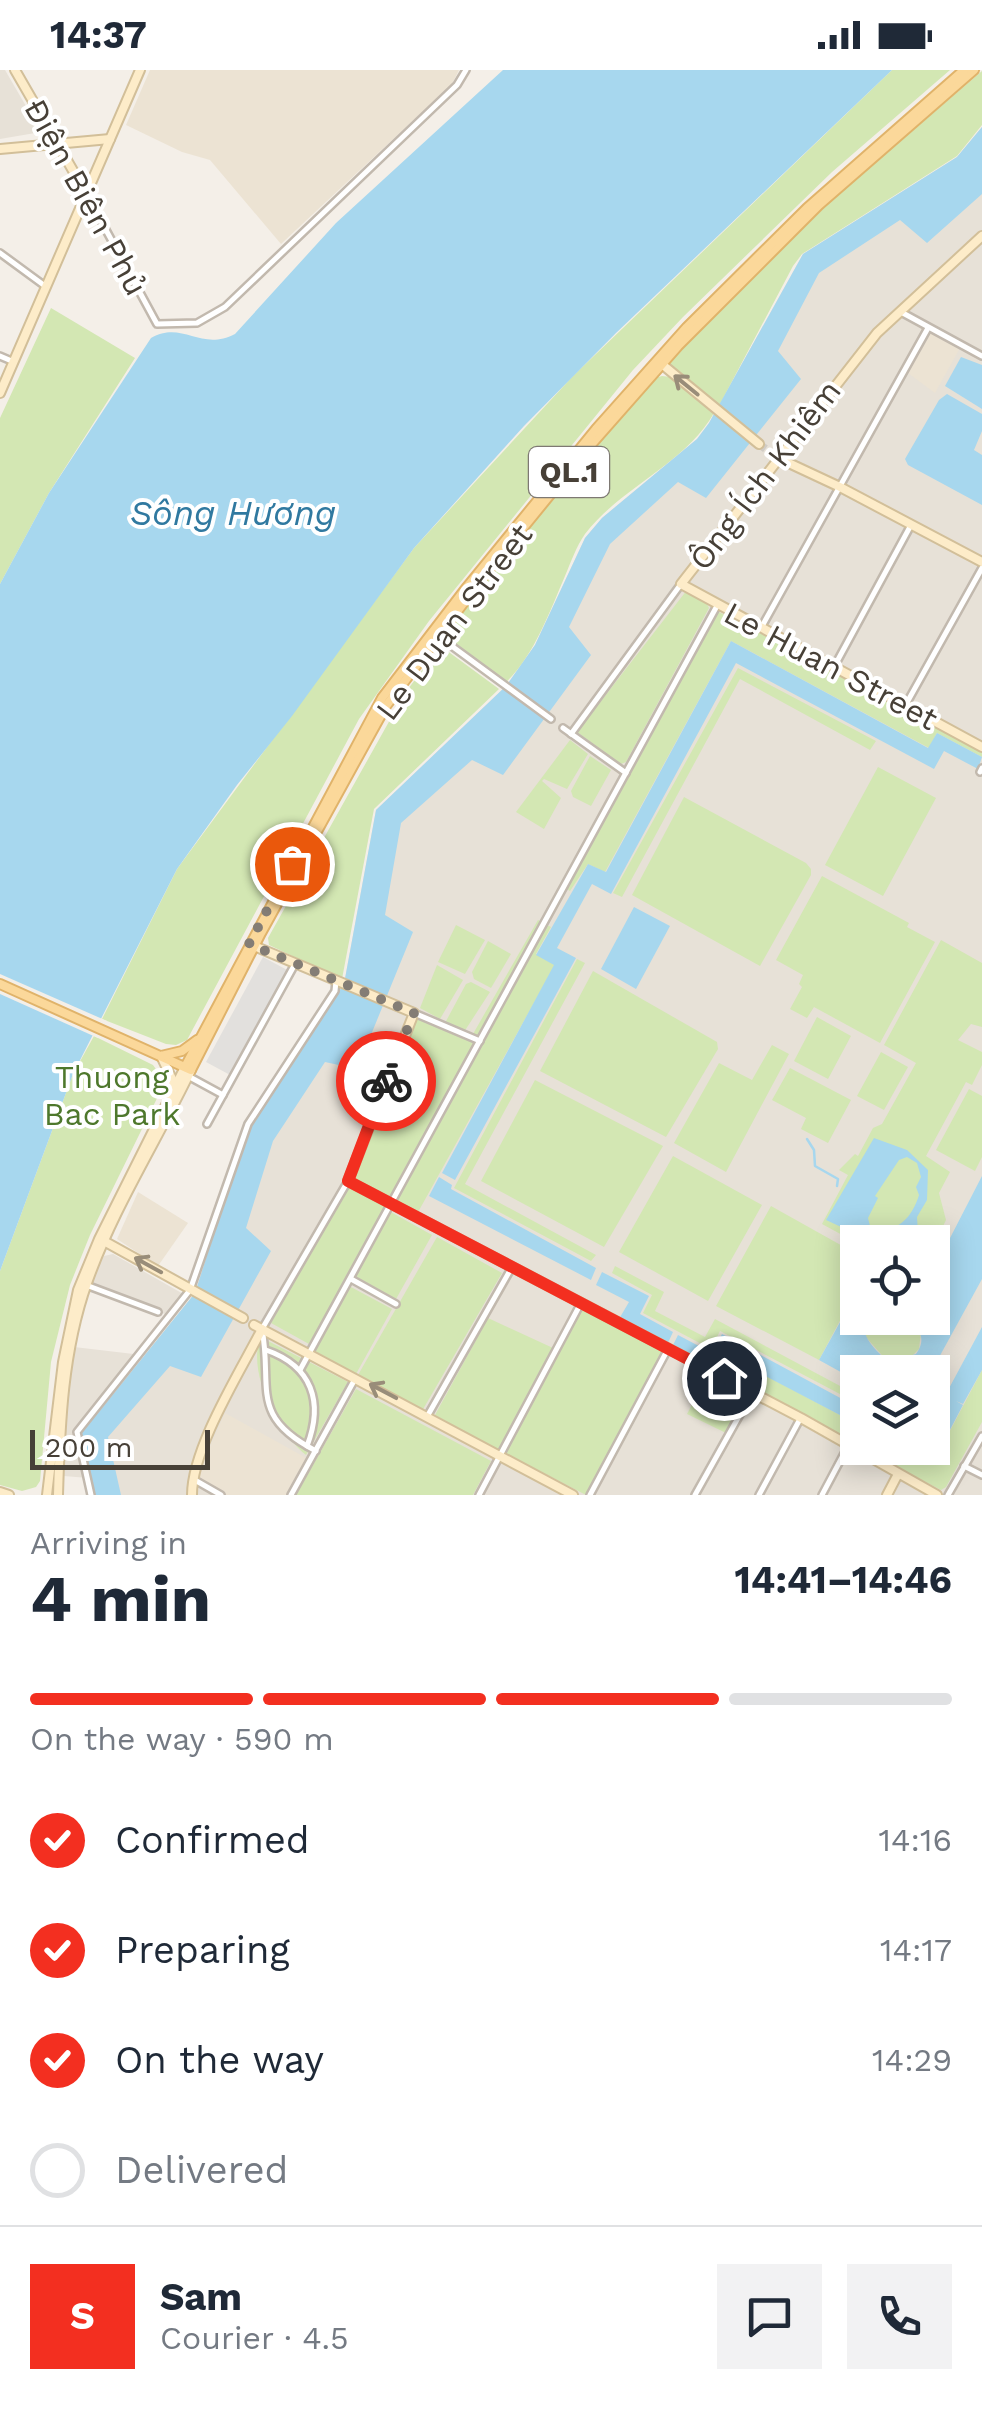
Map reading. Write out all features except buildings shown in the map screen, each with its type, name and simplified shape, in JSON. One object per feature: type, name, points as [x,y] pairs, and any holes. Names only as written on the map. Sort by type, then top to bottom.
[{"type":"main road","name":"Điện Biên Phủ","points":[[15,70],[87,195]]},
{"type":"main road","points":[[0,394],[140,70]]},
{"type":"main road","name":"Le Duan Street","points":[[188,1071],[203,1034],[386,706],[435,634],[596,429],[807,208],[964,70]]},
{"type":"main road","name":"Le Duan Street","points":[[659,362],[819,205],[974,70]]},
{"type":"main road","points":[[0,149],[110,139]]},
{"type":"main road","name":"Ông Ích Khiêm","points":[[681,584],[852,362],[899,311],[982,236]]},
{"type":"main road","points":[[659,362],[759,444]]},
{"type":"main road","points":[[778,458],[912,524],[982,565]]},
{"type":"main road","name":"Le Huan Street","points":[[681,584],[982,747]]},
{"type":"main road","points":[[252,945],[414,1013],[348,1181],[840,1441]]},
{"type":"main road","name":"Le Duan Street","points":[[188,1071],[252,945]]},
{"type":"main road","points":[[0,984],[188,1071]]},
{"type":"main road","points":[[161,1056],[182,1052],[203,1034]]},
{"type":"main road","points":[[161,1056],[173,1081],[170,1095]]},
{"type":"main road","points":[[47,1495],[69,1324],[78,1290],[170,1095],[188,1071]]},
{"type":"main road","points":[[58,1495],[62,1403],[86,1285],[102,1240],[188,1071]]},
{"type":"main road","points":[[102,1240],[242,1318]]},
{"type":"main road","points":[[192,1495],[192,1479],[202,1448],[258,1326],[573,1495]]},
{"type":"main road","points":[[882,1465],[937,1495]]},
{"type":"main road","points":[[886,1495],[898,1474]]},
{"type":"main road","points":[[0,1492],[10,1495]]},
{"type":"street","name":"Điện Biên Phủ","points":[[87,195],[157,324],[197,323],[224,307],[457,85],[466,70]]},
{"type":"street","points":[[0,253],[48,288]]},
{"type":"street","points":[[899,311],[982,356]]},
{"type":"street","points":[[762,628],[928,328]]},
{"type":"street","points":[[0,356],[14,362]]},
{"type":"street","points":[[834,667],[912,524]]},
{"type":"street","points":[[905,706],[982,565]]},
{"type":"street","name":"Ông Ích Khiêm","points":[[571,734],[681,584]]},
{"type":"street","points":[[300,1370],[718,604]]},
{"type":"street","points":[[435,634],[551,719]]},
{"type":"street","points":[[563,728],[626,773]]},
{"type":"street","points":[[208,1124],[295,964]]},
{"type":"street","points":[[91,1495],[78,1432],[193,1291],[248,1124],[338,982]]},
{"type":"street","points":[[414,1013],[480,1041]]},
{"type":"street","points":[[188,1071],[223,1095]]},
{"type":"street","points":[[316,1451],[287,1435],[267,1400],[263,1380],[266,1350],[258,1326],[348,1181]]},
{"type":"street","points":[[428,1415],[512,1267]]},
{"type":"street","points":[[350,1278],[396,1304]]},
{"type":"street","points":[[86,1285],[158,1312]]},
{"type":"street","points":[[479,1495],[581,1303]]},
{"type":"street","points":[[590,1495],[668,1349]]},
{"type":"street","points":[[266,1350],[284,1357],[300,1370],[309,1385],[316,1412],[307,1446]]},
{"type":"street","points":[[291,1495],[357,1377]]},
{"type":"street","points":[[696,1495],[752,1393]]},
{"type":"street","points":[[759,1495],[800,1418]]},
{"type":"street","points":[[948,1495],[982,1436]]},
{"type":"street","points":[[822,1495],[840,1461]]},
{"type":"street","points":[[964,1466],[982,1475]]},
{"type":"street","points":[[192,1479],[221,1495]]},
{"type":"shaded area","points":[[0,70],[5,70],[41,132],[0,139]]},
{"type":"shaded area","points":[[150,70],[459,70],[452,84],[281,244],[210,160],[182,152],[126,125]]},
{"type":"shaded area","points":[[982,127],[982,1495],[95,1495],[80,1433],[88,1478],[64,1476],[67,1384],[74,1347],[142,1355],[98,1413],[195,1293],[247,1130],[344,984],[376,810],[506,686],[535,645],[585,538],[602,518],[697,439],[803,254],[957,157]]},
{"type":"shaded area","points":[[931,333],[960,348],[935,393],[908,373]]},
{"type":"shaded area","points":[[263,957],[289,971],[232,1076],[206,1062]]},
{"type":"shaded area","points":[[138,1192],[188,1223],[158,1266],[117,1239]]},
{"type":"shaded area","points":[[113,1254],[185,1295],[172,1317],[90,1283],[104,1256]]},
{"type":"shaded area","points":[[225,1413],[308,1459],[287,1495],[227,1495],[196,1478]]},
{"type":"green space","points":[[892,70],[950,70],[832,172],[683,317],[633,370],[429,621],[359,719],[187,1040],[166,1044],[102,1019],[177,869],[414,548],[573,376]]},
{"type":"green space","points":[[982,71],[982,125],[957,156],[802,254],[719,406],[673,370],[673,355],[831,201]]},
{"type":"green space","points":[[51,308],[135,358],[49,493],[0,584],[0,418]]},
{"type":"green space","points":[[671,377],[714,413],[686,447],[616,503],[585,534],[532,647],[505,683],[446,638],[446,629],[651,379]]},
{"type":"green space","points":[[687,590],[705,600],[709,608],[626,762],[621,764],[577,732]]},
{"type":"green space","points":[[715,610],[982,748],[982,757],[937,733],[929,748],[731,641],[605,872],[588,864],[570,891],[564,887]]},
{"type":"green space","points":[[446,650],[499,689],[374,809],[342,979],[269,945],[268,938],[405,693],[433,656]]},
{"type":"green space","points":[[738,668],[876,741],[870,750],[740,679],[622,897],[613,893]]},
{"type":"green space","points":[[570,740],[588,754],[567,789],[542,781],[561,798],[544,829],[516,812]]},
{"type":"green space","points":[[590,756],[611,770],[591,806],[573,797],[571,791]]},
{"type":"green space","points":[[878,767],[936,798],[883,896],[825,865]]},
{"type":"green space","points":[[684,797],[811,869],[760,966],[632,895]]},
{"type":"green space","points":[[822,876],[909,923],[907,927],[935,942],[880,1043],[814,1007],[807,1018],[790,1009],[802,987],[799,984],[803,975],[776,960]]},
{"type":"green space","points":[[538,920],[551,927],[536,954],[555,965],[417,1214],[351,1179],[374,1115],[369,1115],[372,1105],[411,1007],[445,1023],[466,984],[471,982],[490,992],[464,1032],[473,1034]]},
{"type":"green space","points":[[456,925],[485,940],[465,974],[438,962]]},
{"type":"green space","points":[[941,940],[982,963],[982,1027],[971,1024],[958,1040],[982,1052],[982,1065],[972,1085],[966,1082],[926,1156],[950,1172],[939,1193],[946,1220],[944,1225],[840,1225],[840,1234],[822,1224],[848,1175],[839,1170],[855,1154],[858,1156],[873,1128],[882,1124],[916,1063],[884,1045]]},
{"type":"green space","points":[[488,941],[511,954],[491,988],[474,979],[472,972]]},
{"type":"green space","points":[[577,959],[585,963],[465,1184],[596,1255],[591,1261],[454,1188]]},
{"type":"green space","points":[[437,965],[463,980],[440,1019],[420,1008]]},
{"type":"green space","points":[[593,971],[717,1042],[718,1049],[666,1137],[540,1071]]},
{"type":"green space","points":[[817,1017],[851,1036],[828,1079],[794,1061]]},
{"type":"green space","name":"Thuong Bac Park","points":[[94,1036],[153,1065],[165,1082],[90,1235],[70,1285],[51,1362],[40,1481],[36,1487],[22,1491],[0,1485],[0,1271],[73,1074]]},
{"type":"green space","points":[[772,1045],[789,1054],[726,1172],[674,1143],[719,1063],[752,1080]]},
{"type":"green space","points":[[881,1052],[908,1067],[884,1110],[857,1096]]},
{"type":"green space","points":[[790,1068],[851,1100],[828,1143],[801,1129],[806,1118],[772,1100]]},
{"type":"green space","points":[[535,1080],[663,1146],[604,1247],[481,1181]]},
{"type":"green space","points":[[969,1089],[982,1096],[982,1157],[975,1171],[936,1150]]},
{"type":"green space","points":[[673,1156],[762,1205],[708,1301],[619,1252]]},
{"type":"green space","points":[[348,1185],[386,1206],[309,1344],[271,1323]]},
{"type":"green space","points":[[771,1206],[840,1245],[840,1321],[819,1360],[716,1306]]},
{"type":"green space","points":[[389,1211],[432,1235],[396,1299],[353,1275]]},
{"type":"green space","points":[[437,1237],[502,1273],[422,1411],[358,1375]]},
{"type":"green space","points":[[615,1266],[664,1292],[655,1311],[705,1337],[715,1319],[840,1386],[840,1394],[720,1331],[711,1349],[643,1313],[652,1295],[612,1273]]},
{"type":"green space","points":[[349,1286],[392,1309],[356,1374],[313,1350]]},
{"type":"green space","points":[[582,1309],[663,1351],[586,1495],[505,1453]]},
{"type":"green space","points":[[488,1318],[553,1348],[498,1450],[435,1415]]},
{"type":"green space","points":[[864,1335],[921,1335],[919,1349],[913,1355],[882,1355]]},
{"type":"green space","points":[[266,1340],[348,1382],[306,1455],[286,1434],[263,1388],[257,1356],[259,1343]]},
{"type":"green space","points":[[729,1356],[840,1415],[840,1436],[720,1372]]},
{"type":"green space","points":[[982,1370],[982,1422],[946,1487],[941,1490],[893,1465],[950,1465],[950,1431]]},
{"type":"green space","points":[[710,1371],[751,1391],[728,1434],[687,1414]]},
{"type":"green space","points":[[356,1389],[491,1461],[473,1495],[296,1495]]},
{"type":"water","name":"Sông Hương","points":[[503,70],[892,70],[524,426],[414,548],[237,785],[177,869],[73,1074],[0,1271],[0,584],[49,493],[151,338],[173,332],[212,340],[235,334],[336,223]]},
{"type":"water","points":[[982,127],[982,194],[927,243],[900,220],[819,273],[778,351],[801,379],[706,498],[678,482],[610,544],[569,627],[591,655],[503,775],[472,760],[401,823],[385,915],[413,932],[357,1069],[325,1062],[273,1141],[246,1228],[271,1251],[201,1377],[170,1366],[108,1437],[121,1495],[95,1495],[81,1434],[195,1293],[247,1130],[344,984],[376,810],[506,686],[535,645],[585,538],[602,518],[697,439],[803,254],[957,157]]},
{"type":"water","points":[[961,357],[982,365],[982,409],[945,386]]},
{"type":"water","points":[[947,394],[982,414],[982,431],[974,450],[982,455],[982,505],[908,465],[905,459],[939,400]]},
{"type":"water","points":[[731,641],[928,748],[937,733],[982,757],[978,769],[944,751],[934,769],[736,663],[611,894],[592,884],[557,948],[576,958],[455,1180],[442,1173],[554,965],[536,955],[588,864],[606,872]]},
{"type":"water","points":[[634,907],[670,926],[636,989],[601,969]]},
{"type":"water","points":[[874,1138],[907,1150],[928,1170],[927,1200],[917,1217],[918,1225],[898,1225],[912,1211],[919,1195],[916,1187],[921,1177],[917,1163],[907,1157],[899,1160],[875,1196],[878,1198],[868,1218],[870,1225],[840,1226],[826,1220]]},
{"type":"water","points":[[982,1176],[982,1279],[940,1355],[912,1355],[921,1343],[920,1335],[950,1335],[950,1238]]},
{"type":"water","points":[[439,1177],[452,1185],[451,1189],[596,1268],[591,1280],[429,1196]]},
{"type":"water","points":[[602,1272],[649,1296],[640,1314],[673,1332],[667,1345],[619,1319],[629,1302],[596,1285]]},
{"type":"water","points":[[840,1322],[840,1335],[866,1335],[881,1355],[840,1355],[840,1372],[819,1360]]},
{"type":"water","points":[[982,1327],[982,1370],[963,1404],[956,1401],[963,1405],[950,1430],[950,1386]]},
{"type":"water","points":[[722,1334],[840,1398],[840,1415],[729,1357],[720,1372],[672,1347],[678,1335],[712,1353]]},
{"type":"pier","points":[[0,974],[107,1021],[98,1038],[0,994]]},
{"type":"waterway","points":[[807,1139],[814,1150],[815,1166],[838,1179],[837,1186]]},
{"type":"tunnel","points":[[759,444],[778,458]]},
{"type":"way so far","points":[[292,864],[249,944],[414,1013],[386,1081]]},
{"type":"route","points":[[386,1081],[348,1181],[724,1378]]}]
